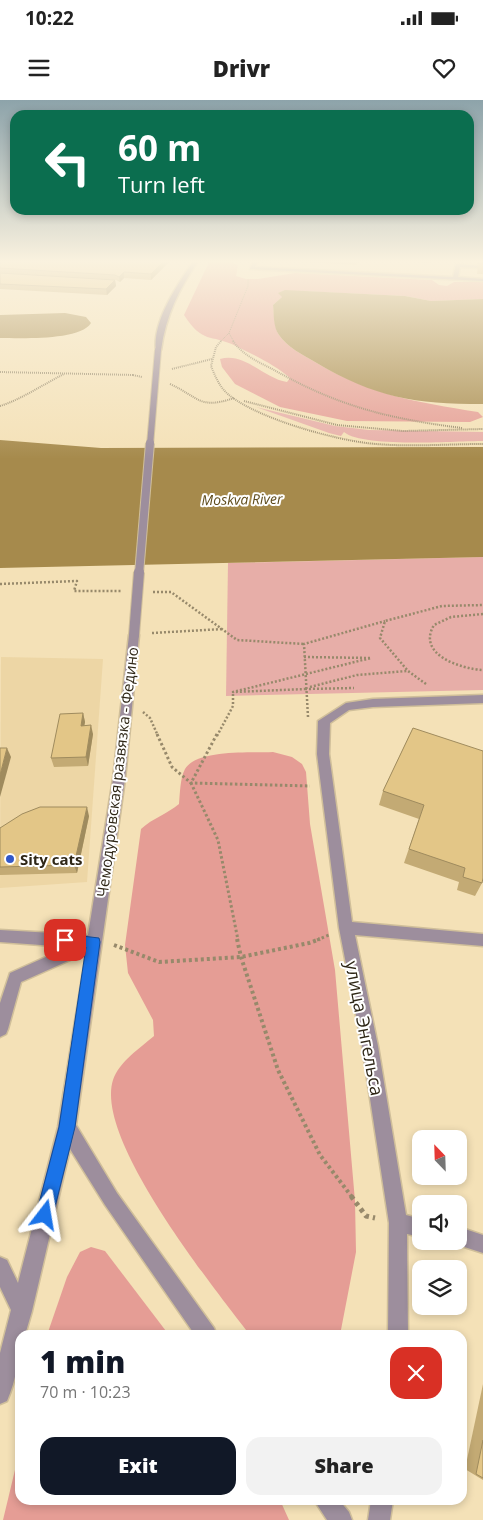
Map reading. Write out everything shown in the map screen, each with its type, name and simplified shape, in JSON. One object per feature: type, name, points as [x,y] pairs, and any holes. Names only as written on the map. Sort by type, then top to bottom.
[{"type":"street","name":"Чемодуровская развязка - Федино","points":[[17,1330],[67,1127],[119,779],[134,635],[158,350],[163,326]]},
{"type":"street","name":"улица Энгельса","points":[[398,1330],[398,1224],[370,1046],[346,928],[323,754],[324,721],[346,707],[373,703],[483,699]]},
{"type":"street","points":[[346,928],[483,940]]},
{"type":"street","points":[[0,936],[94,942]]},
{"type":"street","points":[[0,1029],[14,978],[94,942]]},
{"type":"street","points":[[67,1127],[111,1199],[203,1330]]},
{"type":"street","points":[[398,1224],[412,1226]]},
{"type":"street","points":[[467,1239],[483,1244]]},
{"type":"street","points":[[0,1267],[22,1312]]},
{"type":"street","name":"Чемодуровская развязка - Федино","points":[[0,1394],[15,1338]]},
{"type":"street","points":[[329,1505],[341,1520]]},
{"type":"street","points":[[379,1520],[381,1505]]},
{"type":"path","points":[[232,326],[229,333],[216,347],[211,366],[215,377],[234,398],[268,414],[346,441],[377,444],[483,444]]},
{"type":"path","points":[[229,333],[232,343],[258,361],[306,388],[329,398],[394,416],[475,429]]},
{"type":"path","points":[[171,369],[213,359]]},
{"type":"path","points":[[0,372],[142,374]]},
{"type":"path","points":[[0,406],[14,402],[24,394],[64,374]]},
{"type":"path","points":[[133,375],[150,379]]},
{"type":"path","points":[[168,383],[200,403],[207,405],[222,403],[234,398],[337,425],[403,431],[483,429]]},
{"type":"path","points":[[305,689],[304,644],[442,606],[483,605]]},
{"type":"path","points":[[483,614],[445,618],[434,625],[430,634],[431,646],[440,657],[452,664],[483,670]]},
{"type":"path","points":[[385,621],[380,638],[408,671],[429,686]]},
{"type":"path","points":[[134,635],[223,629]]},
{"type":"path","points":[[233,692],[371,658],[304,657]]},
{"type":"path","points":[[233,692],[305,689],[357,674],[408,671]]},
{"type":"path","points":[[191,783],[233,706],[233,692]]},
{"type":"path","points":[[128,698],[150,718],[172,767],[191,783],[218,840],[241,957],[278,1070],[320,1156],[366,1216],[398,1224]]},
{"type":"path","points":[[191,783],[328,787]]},
{"type":"path","points":[[94,942],[111,944],[159,962],[241,957],[308,943],[346,928]]},
{"type":"shaded area","points":[[193,326],[276,326],[282,339],[300,354],[355,382],[394,396],[478,412],[483,417],[470,422],[347,421],[280,407],[235,384],[222,367],[220,359],[238,359],[278,380],[287,382],[290,378],[236,346],[207,337]]},
{"type":"shaded area","points":[[256,407],[335,426],[369,430],[483,432],[483,441],[389,442],[354,437],[344,432],[341,436]]},
{"type":"shaded area","points":[[483,557],[483,690],[226,696],[228,563]]},
{"type":"shaded area","points":[[1,657],[103,659],[87,882],[0,888]]},
{"type":"shaded area","points":[[273,752],[292,757],[302,764],[306,772],[310,824],[335,970],[355,1201],[356,1252],[341,1330],[246,1330],[211,1284],[161,1212],[121,1138],[112,1106],[113,1080],[116,1073],[130,1056],[154,1036],[153,1020],[128,973],[125,945],[141,829],[179,804],[182,777],[185,769],[191,763],[212,755]]},
{"type":"shaded area","points":[[91,1247],[105,1251],[165,1330],[49,1330],[67,1277],[80,1252]]},
{"type":"shaded area","points":[[15,1470],[15,1505],[282,1505],[289,1520],[3,1520]]},
{"type":"water","points":[[0,326],[88,326],[75,333],[63,336],[0,338]]},
{"type":"water","points":[[276,326],[483,326],[483,404],[416,400],[377,391],[357,384],[305,357],[286,343]]},
{"type":"water","name":"Moskva River","points":[[0,440],[101,448],[483,447],[483,557],[0,568]]},
{"type":"building","points":[[83,713],[81,726],[91,725],[86,757],[51,758],[60,714]]},
{"type":"building","points":[[413,728],[483,751],[482,883],[463,877],[465,868],[409,849],[424,805],[383,791]]},
{"type":"building","points":[[0,748],[7,748],[0,775]]},
{"type":"building","points":[[40,807],[87,807],[74,865],[0,867],[0,828],[22,814]]},
{"type":"building","points":[[483,1440],[483,1478],[476,1474]]},
{"type":"place","name":"Sity cats","points":[[10,859]]},
{"type":"route","points":[[45,1215],[67,1127],[94,942],[65,940]]}]
